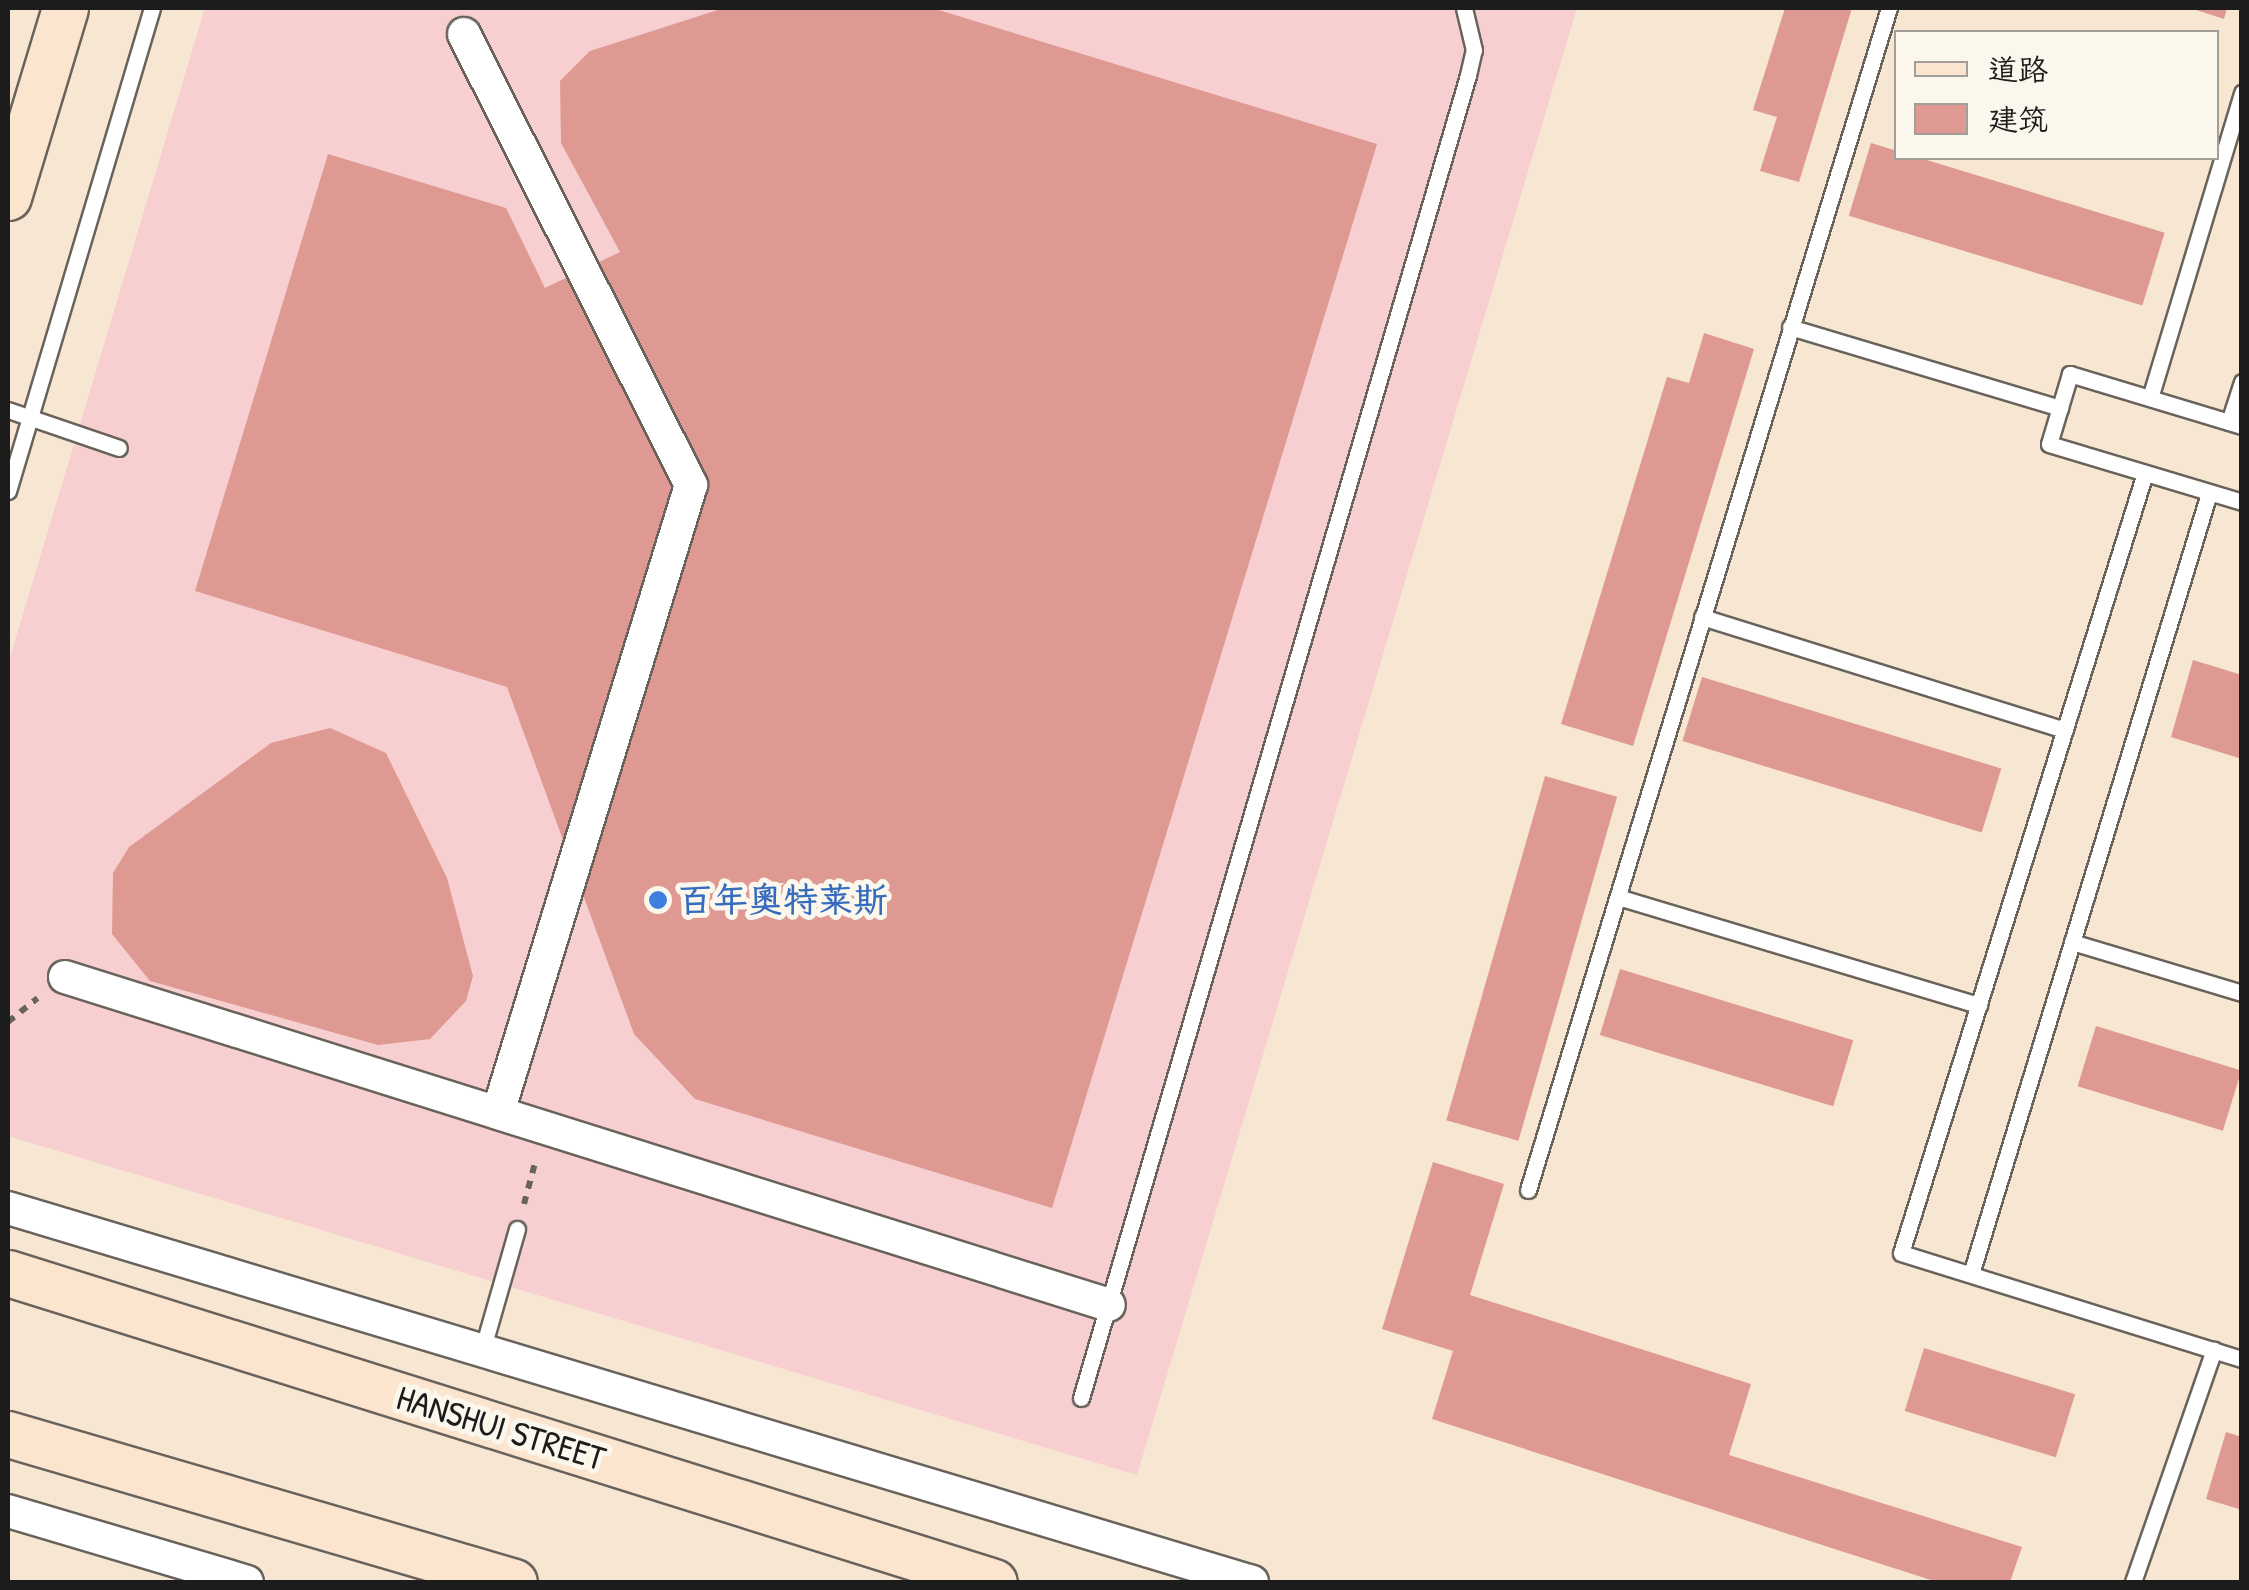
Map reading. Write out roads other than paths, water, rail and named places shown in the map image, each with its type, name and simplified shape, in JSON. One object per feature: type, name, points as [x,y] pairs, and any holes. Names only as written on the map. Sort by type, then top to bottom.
[{"type":"main road","points":[[8,197],[65,8]]},
{"type":"main road","name":"HANSHUI STREET","points":[[8,1273],[994,1582]]},
{"type":"main road","points":[[8,1434],[514,1582]]},
{"type":"street","points":[[464,34],[692,485],[499,1108]]},
{"type":"street","points":[[65,977],[499,1108],[1108,1306]]},
{"type":"street","points":[[8,1208],[1252,1582]]},
{"type":"street","points":[[8,1511],[246,1582]]},
{"type":"lane","points":[[8,490],[152,8]]},
{"type":"lane","points":[[1081,1398],[1468,75],[1474,50],[1464,8]]},
{"type":"lane","points":[[1528,1190],[1889,8]]},
{"type":"lane","points":[[2150,398],[2242,93]]},
{"type":"lane","points":[[1790,327],[2060,408]]},
{"type":"lane","points":[[2242,382],[2235,424],[2070,374],[2049,444],[2242,502]]},
{"type":"lane","points":[[8,410],[119,448]]},
{"type":"lane","points":[[2145,473],[1901,1252],[2242,1359]]},
{"type":"lane","points":[[1972,1274],[2209,493]]},
{"type":"lane","points":[[1702,618],[2065,730]]},
{"type":"lane","points":[[1618,897],[1979,1005]]},
{"type":"lane","points":[[2072,942],[2242,993]]},
{"type":"lane","points":[[482,1351],[517,1229]]},
{"type":"lane","points":[[2133,1582],[2214,1350]]},
{"type":"place","name":"百年奥特莱斯","points":[[658,900]]}]
